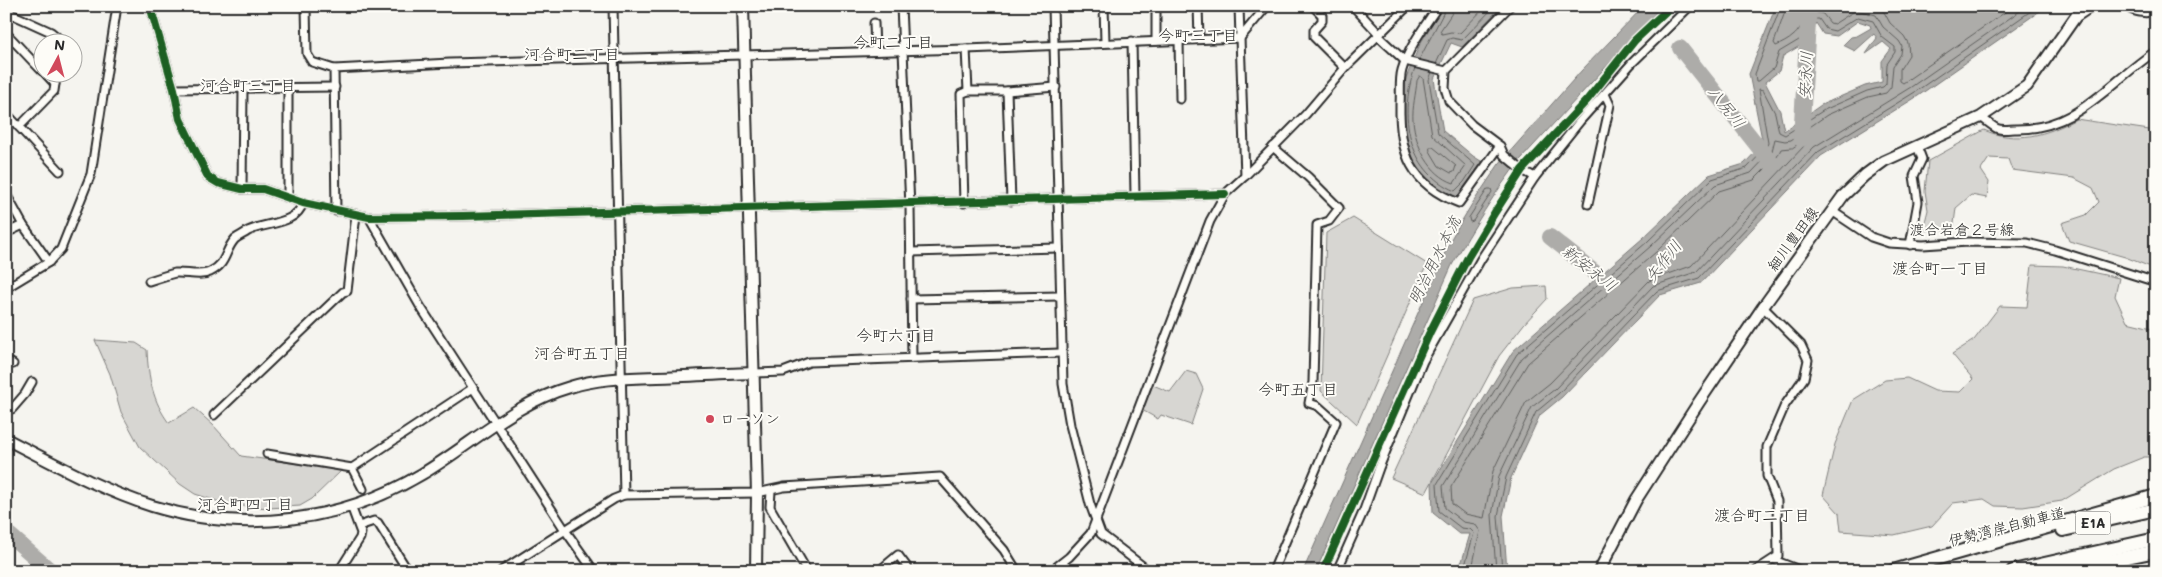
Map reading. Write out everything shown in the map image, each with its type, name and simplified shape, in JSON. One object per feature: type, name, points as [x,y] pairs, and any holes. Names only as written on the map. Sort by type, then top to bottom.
[{"type":"highway","points":[[2030,534],[2156,496]]},
{"type":"highway","name":"伊勢湾岸自動車道","points":[[1895,571],[2030,534],[2156,509]]},
{"type":"highway","name":"E1A","points":[[2012,571],[2156,539]]},
{"type":"highway","points":[[2060,571],[2156,551]]},
{"type":"street","points":[[6,288],[48,262],[61,249],[91,174],[116,6]]},
{"type":"street","points":[[150,6],[174,89],[180,119],[208,177],[218,183],[242,189],[263,189],[303,202],[356,215],[369,217],[619,212],[1011,201],[1135,195],[1225,194]]},
{"type":"street","points":[[306,6],[306,54],[312,62],[334,69],[381,65],[744,56],[1240,38],[1267,6]]},
{"type":"street","points":[[613,6],[624,495]]},
{"type":"street","points":[[743,6],[757,493],[756,571]]},
{"type":"street","points":[[902,6],[902,50],[911,252],[912,357]]},
{"type":"street","points":[[1053,6],[1060,353],[1063,384],[1070,425],[1090,504],[1101,534],[1149,571]]},
{"type":"street","points":[[1104,6],[1105,42]]},
{"type":"street","points":[[1156,6],[1156,40]]},
{"type":"street","points":[[1198,6],[1199,39]]},
{"type":"street","points":[[1239,6],[1245,176]]},
{"type":"street","points":[[1313,6],[1322,15],[1322,21],[1314,30],[1314,37],[1346,68]]},
{"type":"street","points":[[1353,6],[1405,61],[1446,71]]},
{"type":"street","points":[[1050,571],[1069,557],[1091,533],[1210,221],[1225,194],[1306,114],[1346,68],[1408,6]]},
{"type":"street","points":[[1438,6],[1414,44],[1405,61],[1402,72],[1400,128],[1407,159],[1420,180],[1443,197],[1459,203],[1500,146]]},
{"type":"street","points":[[1510,6],[1446,71],[1445,88],[1449,101],[1472,125],[1500,146],[1504,155],[1522,170],[1536,177]]},
{"type":"street","points":[[1337,571],[1364,510],[1379,468],[1423,361],[1481,259],[1536,177],[1580,121],[1631,64],[1690,6]]},
{"type":"street","name":"細川豊田線","points":[[1599,571],[1636,500],[1699,402],[1763,306],[1843,196],[1865,175],[1884,161],[1981,117],[2027,86],[2076,16],[2091,6]]},
{"type":"street","points":[[2128,6],[2134,10],[2151,11],[2156,9]]},
{"type":"street","points":[[9,12],[51,32]]},
{"type":"street","points":[[874,23],[875,51]]},
{"type":"street","points":[[6,33],[32,60]]},
{"type":"street","points":[[1178,40],[1180,99]]},
{"type":"street","points":[[1132,42],[1135,195]]},
{"type":"street","points":[[966,49],[968,91]]},
{"type":"street","points":[[1981,117],[1998,129],[2024,130],[2070,117],[2097,100],[2139,62],[2156,51]]},
{"type":"street","points":[[334,69],[336,211]]},
{"type":"street","points":[[19,127],[54,91],[55,84]]},
{"type":"street","points":[[964,202],[961,94],[968,91],[1008,91],[1056,87]]},
{"type":"street","points":[[174,89],[335,88]]},
{"type":"street","points":[[288,89],[288,197]]},
{"type":"street","points":[[242,189],[243,90]]},
{"type":"street","points":[[1008,91],[1011,201]]},
{"type":"street","points":[[1588,204],[1610,104],[1605,94]]},
{"type":"street","points":[[6,113],[60,171]]},
{"type":"street","points":[[1910,245],[1918,202],[1914,176],[1922,158],[1917,146]]},
{"type":"street","points":[[1273,147],[1340,208],[1329,221],[1317,225],[1313,382],[1309,403],[1318,406],[1336,422],[1273,571]]},
{"type":"street","points":[[6,194],[23,225],[48,262]]},
{"type":"street","points":[[149,280],[175,274],[211,271],[225,261],[237,237],[260,225],[277,223],[296,214],[300,211],[303,202]]},
{"type":"street","name":"渡合岩倉２号線","points":[[1832,210],[1871,237],[1889,243],[1910,245],[1968,242],[2027,244],[2055,250],[2156,282]]},
{"type":"street","points":[[214,415],[343,292],[347,291],[356,215]]},
{"type":"street","points":[[369,217],[420,306],[565,530],[594,571]]},
{"type":"street","points":[[6,234],[23,225]]},
{"type":"street","points":[[911,252],[1059,248]]},
{"type":"street","points":[[911,299],[1059,296]]},
{"type":"street","points":[[1755,571],[1778,556],[1777,501],[1767,476],[1767,447],[1785,405],[1804,378],[1808,360],[1800,345],[1763,306]]},
{"type":"street","points":[[6,439],[72,473],[152,506],[213,520],[236,522],[295,520],[323,515],[351,506],[421,475],[518,410],[569,387],[622,378],[783,372],[809,362],[1060,353]]},
{"type":"street","points":[[12,409],[25,394],[32,382]]},
{"type":"street","points":[[267,454],[352,468],[473,388]]},
{"type":"street","points":[[352,468],[363,489]]},
{"type":"street","points":[[501,571],[614,499],[624,495],[757,493],[784,487],[940,477],[1004,550],[1017,571]]},
{"type":"street","points":[[770,491],[770,506],[807,571]]},
{"type":"street","points":[[339,571],[360,538],[359,526],[351,506]]},
{"type":"street","points":[[359,526],[374,521],[378,524],[408,571]]},
{"type":"street","points":[[879,571],[898,555],[910,571]]},
{"type":"street","points":[[1774,560],[1802,571]]},
{"type":"shaded area","points":[[2076,119],[2156,131],[2156,269],[2125,257],[2069,241],[2062,223],[2086,215],[2099,202],[2093,188],[2074,178],[2012,170],[2008,159],[1989,158],[1981,170],[1989,182],[1987,198],[1971,195],[1956,208],[1953,231],[1923,230],[1928,210],[1925,191],[1928,161],[1984,130],[2008,136],[2031,136],[2065,125]]},
{"type":"shaded area","points":[[1353,218],[1427,264],[1357,424],[1321,391],[1326,233]]},
{"type":"shaded area","points":[[2032,265],[2063,266],[2119,278],[2115,296],[2127,322],[2156,329],[2156,457],[2144,457],[2114,469],[2062,501],[2023,507],[1995,506],[1984,499],[1953,503],[1932,526],[1894,535],[1841,531],[1839,513],[1823,495],[1835,444],[1853,400],[1885,380],[1907,378],[1935,391],[1960,392],[1973,379],[1952,354],[1974,340],[2000,306],[2027,307]]},
{"type":"shaded area","points":[[1546,286],[1547,299],[1499,356],[1426,493],[1391,478],[1473,300],[1513,288]]},
{"type":"shaded area","points":[[95,340],[136,343],[147,350],[152,389],[159,407],[169,423],[194,408],[213,425],[241,456],[342,470],[312,499],[300,506],[269,508],[229,505],[195,494],[180,484],[140,447],[121,412],[110,374]]},
{"type":"shaded area","points":[[1186,371],[1196,374],[1203,389],[1191,425],[1161,415],[1158,419],[1142,410],[1153,385],[1170,392]]},
{"type":"water","points":[[1443,6],[1502,6],[1462,47],[1451,43],[1434,79],[1443,131],[1484,163],[1456,198],[1426,180],[1411,156],[1401,121],[1406,78],[1420,44]]},
{"type":"water","name":"明治用水本流","points":[[1644,6],[1662,6],[1521,159],[1476,224],[1452,265],[1316,571],[1303,571],[1452,237],[1499,164],[1582,70]]},
{"type":"water","name":"矢作川","points":[[1776,6],[2047,6],[1918,96],[1821,156],[1701,283],[1660,295],[1562,397],[1540,415],[1511,478],[1503,516],[1507,571],[1454,571],[1462,561],[1470,534],[1459,534],[1433,513],[1432,483],[1513,351],[1643,238],[1709,175],[1744,164],[1763,144],[1749,74]],"holes":[[[1858,21],[1870,25],[1871,28],[1857,36],[1851,37],[1843,45],[1855,51],[1874,34],[1877,38],[1866,54],[1883,42],[1891,49],[1882,61],[1882,82],[1865,86],[1821,105],[1784,131],[1780,111],[1765,82],[1779,71],[1783,56],[1803,44],[1816,23],[1823,34],[1837,36]]]},
{"type":"waterway","name":"安永川","points":[[1801,139],[1809,6]]},
{"type":"waterway","name":"八尻川","points":[[1680,48],[1772,164]]},
{"type":"waterway","name":"新安永川","points":[[1550,237],[1617,290]]},
{"type":"waterway","points":[[6,532],[51,571]]},
{"type":"cycle path","points":[[150,6],[174,89],[180,119],[208,177],[218,183],[242,189],[263,189],[303,203],[369,217],[463,216],[1225,194]]},
{"type":"cycle path","points":[[1323,571],[1429,334],[1468,257],[1495,212],[1522,170],[1587,100],[1635,40],[1666,11],[1668,6]]},
{"type":"place","name":"ローソン","points":[[710,419]]},
{"type":"district","name":"今町三丁目","points":[[1198,35]]},
{"type":"district","name":"今町二丁目","points":[[893,42]]},
{"type":"district","name":"河合町二丁目","points":[[572,54]]},
{"type":"district","name":"河合町三丁目","points":[[248,85]]},
{"type":"district","name":"渡合町一丁目","points":[[1940,268]]},
{"type":"district","name":"今町六丁目","points":[[896,335]]},
{"type":"district","name":"河合町五丁目","points":[[582,353]]},
{"type":"district","name":"今町五丁目","points":[[1298,389]]},
{"type":"district","name":"河合町四丁目","points":[[245,504]]},
{"type":"district","name":"渡合町二丁目","points":[[1762,515]]}]
